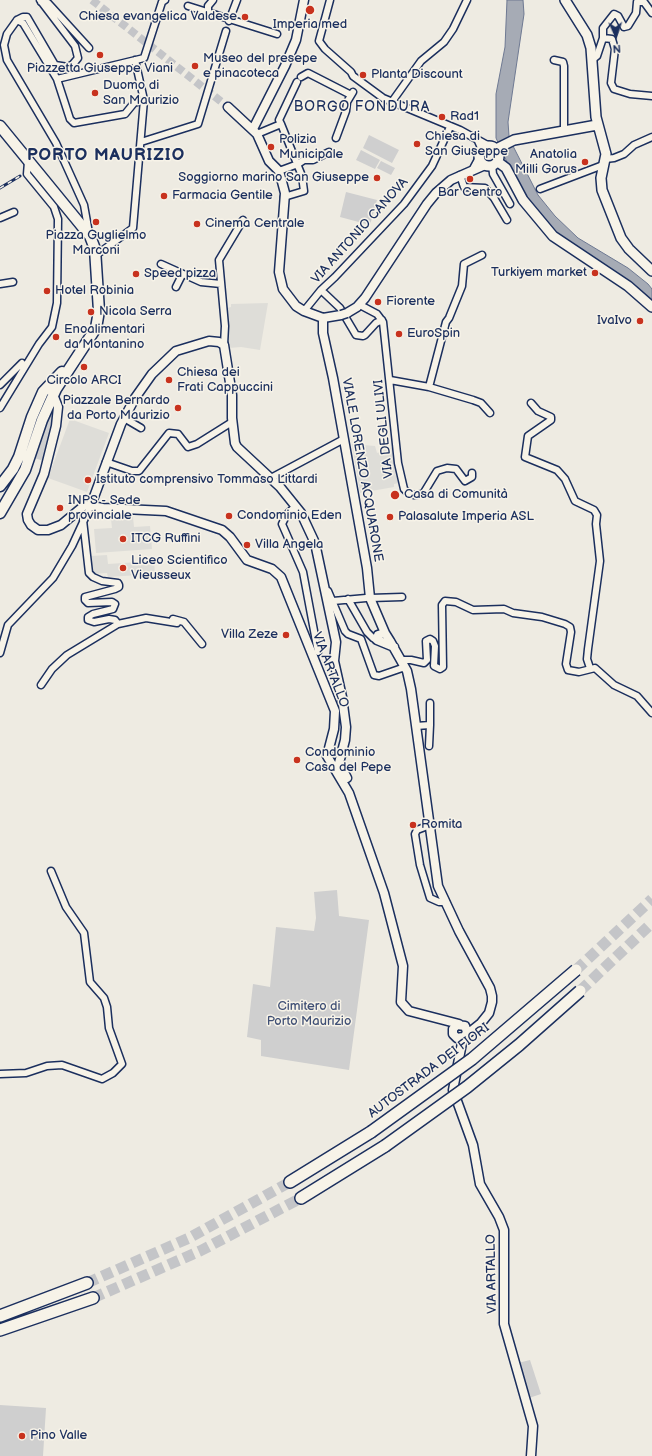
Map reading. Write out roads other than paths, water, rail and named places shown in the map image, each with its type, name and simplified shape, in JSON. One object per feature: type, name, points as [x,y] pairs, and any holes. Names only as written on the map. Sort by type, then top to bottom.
[{"type":"highway","name":"AUTOSTRADA DEI FIORI","points":[[290,1182],[371,1132],[472,1059],[576,970]]},
{"type":"highway","points":[[301,1198],[385,1146],[467,1087],[580,991]]},
{"type":"highway","points":[[0,1316],[87,1283]]},
{"type":"highway","points":[[0,1330],[93,1298]]},
{"type":"main road","points":[[566,0],[587,35],[591,48],[597,125],[605,145],[601,178],[602,190],[617,229],[629,249],[652,271]]},
{"type":"main road","points":[[597,125],[514,140],[490,155],[506,168],[523,200],[553,236],[628,286],[652,307]]},
{"type":"main road","points":[[0,126],[90,236],[94,246],[99,310],[98,322],[93,334],[35,407],[19,457],[10,474],[0,486]]},
{"type":"main road","points":[[0,513],[25,470],[37,434],[41,416],[51,393],[50,390],[57,378],[73,361]]},
{"type":"street","points":[[208,11],[208,6],[213,0]]},
{"type":"street","points":[[230,20],[237,0]]},
{"type":"street","points":[[255,131],[296,40],[304,0]]},
{"type":"street","points":[[330,0],[319,40],[325,49],[351,72],[361,84],[391,103],[450,127],[478,141],[490,155],[496,179],[510,204]]},
{"type":"street","points":[[391,103],[421,61],[449,36],[467,0]]},
{"type":"street","points":[[41,1],[75,46],[78,58],[73,64],[64,67],[55,65],[27,17],[22,17],[20,22],[5,39],[5,53],[7,60],[56,143],[86,212],[90,236]]},
{"type":"street","points":[[41,1],[48,3],[89,48]]},
{"type":"street","points":[[57,79],[136,60],[145,56],[164,1]]},
{"type":"street","points":[[592,60],[597,56],[603,38],[603,28],[614,14],[618,16],[624,27],[628,26],[634,17],[637,2],[644,2],[652,13]]},
{"type":"street","points":[[188,6],[208,11],[230,20],[277,34]]},
{"type":"street","points":[[20,22],[57,79],[70,119],[74,123],[125,114],[134,103],[144,100]]},
{"type":"street","points":[[141,142],[198,124],[226,31]]},
{"type":"street","points":[[603,38],[612,39],[614,44],[611,83],[614,89],[630,94],[652,96]]},
{"type":"street","points":[[95,256],[134,228],[144,100],[136,60]]},
{"type":"street","points":[[554,60],[562,62],[564,66],[564,130]]},
{"type":"street","points":[[284,197],[304,191],[298,164],[279,120],[299,80],[308,73],[352,93],[347,102],[346,111],[336,138]]},
{"type":"street","points":[[228,107],[255,131],[269,161],[279,171],[285,189],[279,264],[280,280],[289,298],[296,306],[304,311],[323,318],[344,314],[360,305],[433,197],[451,180],[474,169],[490,155]]},
{"type":"street","points":[[255,131],[281,124]]},
{"type":"street","name":"VIA ANTONIO CANOVA","points":[[304,311],[321,290],[404,204],[432,166],[450,127]]},
{"type":"street","points":[[540,189],[624,154],[634,145],[652,137]]},
{"type":"street","points":[[279,171],[298,164],[304,160],[313,160],[329,152]]},
{"type":"street","points":[[0,408],[52,327],[57,303],[58,219],[54,207],[27,174],[28,162]]},
{"type":"street","points":[[460,175],[464,187],[485,188],[494,198],[507,220]]},
{"type":"street","points":[[0,218],[14,212]]},
{"type":"street","points":[[243,220],[219,260],[222,284],[224,345],[233,402],[232,422],[234,438],[237,447],[270,478],[296,506],[312,533],[332,618],[336,642],[334,660],[342,697],[346,727],[345,740],[339,763],[355,796],[356,811]]},
{"type":"street","points":[[429,387],[446,322],[450,318],[462,286],[464,264],[482,255]]},
{"type":"street","points":[[161,264],[200,282],[222,284]]},
{"type":"street","points":[[176,287],[182,275]]},
{"type":"street","points":[[0,284],[13,282]]},
{"type":"street","points":[[321,290],[340,308],[356,335],[363,336],[376,323],[382,320],[377,314],[360,305]]},
{"type":"street","name":"VIALE LORENZO ACQUARONE","points":[[323,318],[323,333],[333,378],[367,568],[368,598],[381,635]]},
{"type":"street","name":"VIA DEGLI ULIVI","points":[[382,320],[390,380],[398,463],[404,489],[408,493],[414,495],[422,494],[437,471],[447,468],[456,469],[465,480],[472,478],[472,473]]},
{"type":"street","points":[[0,653],[8,625],[53,578],[72,546],[91,505],[116,435],[135,398],[152,374],[176,351],[209,341],[219,342],[224,345]]},
{"type":"street","points":[[0,385],[22,363]]},
{"type":"street","points":[[390,380],[429,387],[482,403],[490,413]]},
{"type":"street","points":[[50,390],[58,407],[56,426],[44,474],[27,514],[28,520],[36,528],[48,530],[61,526],[85,505],[91,505]]},
{"type":"street","points":[[531,403],[538,411],[551,417],[550,420],[528,436],[525,457],[557,470],[565,479],[575,501],[594,510],[597,515],[596,524],[600,561],[587,659],[590,668]]},
{"type":"street","points":[[124,418],[141,428]]},
{"type":"street","points":[[106,462],[132,471],[138,471],[169,433],[172,432],[178,434],[188,447],[197,444],[232,422]]},
{"type":"street","points":[[270,478],[344,439]]},
{"type":"street","name":"VIA ARTALLO","points":[[91,505],[103,508],[166,511],[216,527],[230,537],[247,560],[272,569],[278,574],[335,711],[334,729],[327,756],[346,787],[356,811],[384,893],[403,966],[401,1002],[409,1011],[461,1024],[467,1029],[460,1035]]},
{"type":"street","points":[[296,506],[287,514],[282,524],[303,572],[318,652]]},
{"type":"street","points":[[83,520],[89,573],[93,577],[102,581],[118,583],[119,585],[119,587],[115,589],[85,597],[86,602],[88,603],[112,602],[115,604],[113,609],[90,616],[88,620],[94,622],[110,619],[115,620],[118,624]]},
{"type":"street","points":[[322,577],[345,631],[348,634],[361,638],[376,676],[411,660],[424,663],[427,660],[426,641],[430,639],[433,640],[435,646],[434,666],[440,669],[443,666],[442,605],[445,601],[456,602],[473,610],[504,609],[512,613],[542,616],[570,627],[571,632],[566,668],[571,672],[579,672],[590,668],[595,668],[614,685],[637,696],[652,713]]},
{"type":"street","points":[[333,601],[402,597]]},
{"type":"street","points":[[348,599],[367,632],[381,635],[394,647],[403,664],[412,694],[437,881],[446,902],[490,988],[492,1002],[489,1013],[484,1018],[460,1035],[455,1026],[484,1018]]},
{"type":"street","points":[[41,685],[52,668],[67,655],[118,624],[146,618],[163,620],[177,624]]},
{"type":"street","points":[[163,620],[174,619],[184,622],[202,644]]},
{"type":"street","points":[[429,746],[430,703]]},
{"type":"street","points":[[416,726],[430,725]]},
{"type":"street","points":[[430,825],[417,830],[415,834],[420,865],[430,898],[439,902],[446,902]]},
{"type":"street","points":[[0,1074],[26,1073],[47,1066],[62,1065],[102,1079],[120,1067],[122,1059],[109,1028],[107,1007],[104,998],[90,982],[84,934],[66,907],[51,871]]},
{"type":"street","name":"VIA ARTALLO","points":[[438,1019],[460,1035]]},
{"type":"street","name":"VIA ARTALLO","points":[[460,1035],[461,1051],[453,1090],[472,1145],[480,1184],[499,1217],[504,1230],[504,1324],[533,1426],[531,1456]]},
{"type":"tunnel","points":[[92,0],[228,107]]},
{"type":"tunnel","points":[[576,970],[652,899]]},
{"type":"tunnel","points":[[580,991],[652,923]]},
{"type":"tunnel","points":[[87,1283],[189,1238],[290,1182]]},
{"type":"tunnel","points":[[93,1298],[200,1251],[301,1198]]},
{"type":"railway","points":[[0,188],[20,176]]},
{"type":"place","name":"Imperia med","points":[[310,10]]},
{"type":"place","name":"Chiesa evangelica Valdese","points":[[245,17]]},
{"type":"place","name":"Piazzetta Giuseppe Viani","points":[[100,55]]},
{"type":"place","name":"Museo del presepe e pinacoteca","points":[[195,66]]},
{"type":"place","name":"Planta Discount","points":[[363,75]]},
{"type":"place","name":"Duomo di San Maurizio","points":[[95,93]]},
{"type":"place","name":"Rad1","points":[[442,117]]},
{"type":"place","name":"Chiesa di San Giuseppe","points":[[417,144]]},
{"type":"place","name":"Polizia Municipale","points":[[271,147]]},
{"type":"place","name":"Anatolia Milli Gorus","points":[[585,162]]},
{"type":"place","name":"Soggiorno marino San Giuseppe","points":[[377,178]]},
{"type":"place","name":"Bar Centro","points":[[470,179]]},
{"type":"place","name":"Farmacia Gentile","points":[[164,196]]},
{"type":"place","name":"Piazza Guglielmo Marconi","points":[[96,222]]},
{"type":"place","name":"Cinema Centrale","points":[[197,224]]},
{"type":"place","name":"Turkiyem market","points":[[595,273]]},
{"type":"place","name":"Speed pizza","points":[[136,274]]},
{"type":"place","name":"Hotel Robinia","points":[[47,291]]},
{"type":"place","name":"Fiorente","points":[[378,302]]},
{"type":"place","name":"Nicola Serra","points":[[91,312]]},
{"type":"place","name":"IvaIvo","points":[[640,321]]},
{"type":"place","name":"EuroSpin","points":[[399,334]]},
{"type":"place","name":"Enoalimentari da Montanino","points":[[56,337]]},
{"type":"place","name":"Circolo ARCI","points":[[84,367]]},
{"type":"place","name":"Chiesa dei Frati Cappuccini","points":[[169,380]]},
{"type":"place","name":"Piazzale Bernardo da Porto Maurizio","points":[[178,408]]},
{"type":"place","name":"Istituto comprensivo Tommaso Littardi","points":[[88,480]]},
{"type":"place","name":"Casa di Comunità","points":[[395,495]]},
{"type":"place","name":"INPS - Sede provinciale","points":[[60,508]]},
{"type":"place","name":"Condominio Eden","points":[[229,516]]},
{"type":"place","name":"Palasalute Imperia ASL","points":[[390,517]]},
{"type":"place","name":"ITCG Ruffini","points":[[123,539]]},
{"type":"place","name":"Villa Angela","points":[[247,545]]},
{"type":"place","name":"Liceo Scientifico Vieusseux","points":[[123,568]]},
{"type":"place","name":"Villa Zeze","points":[[286,635]]},
{"type":"place","name":"Condominio Casa del Pepe","points":[[297,760]]},
{"type":"place","name":"Romita","points":[[413,825]]},
{"type":"place","name":"Pino Valle","points":[[22,1436]]},
{"type":"district","name":"BORGO FONDURA","points":[[362,107]]},
{"type":"district","name":"PORTO MAURIZIO","points":[[106,156]]},
{"type":"park label","name":"Cimitero di Porto Maurizio","points":[[309,1014]]}]
